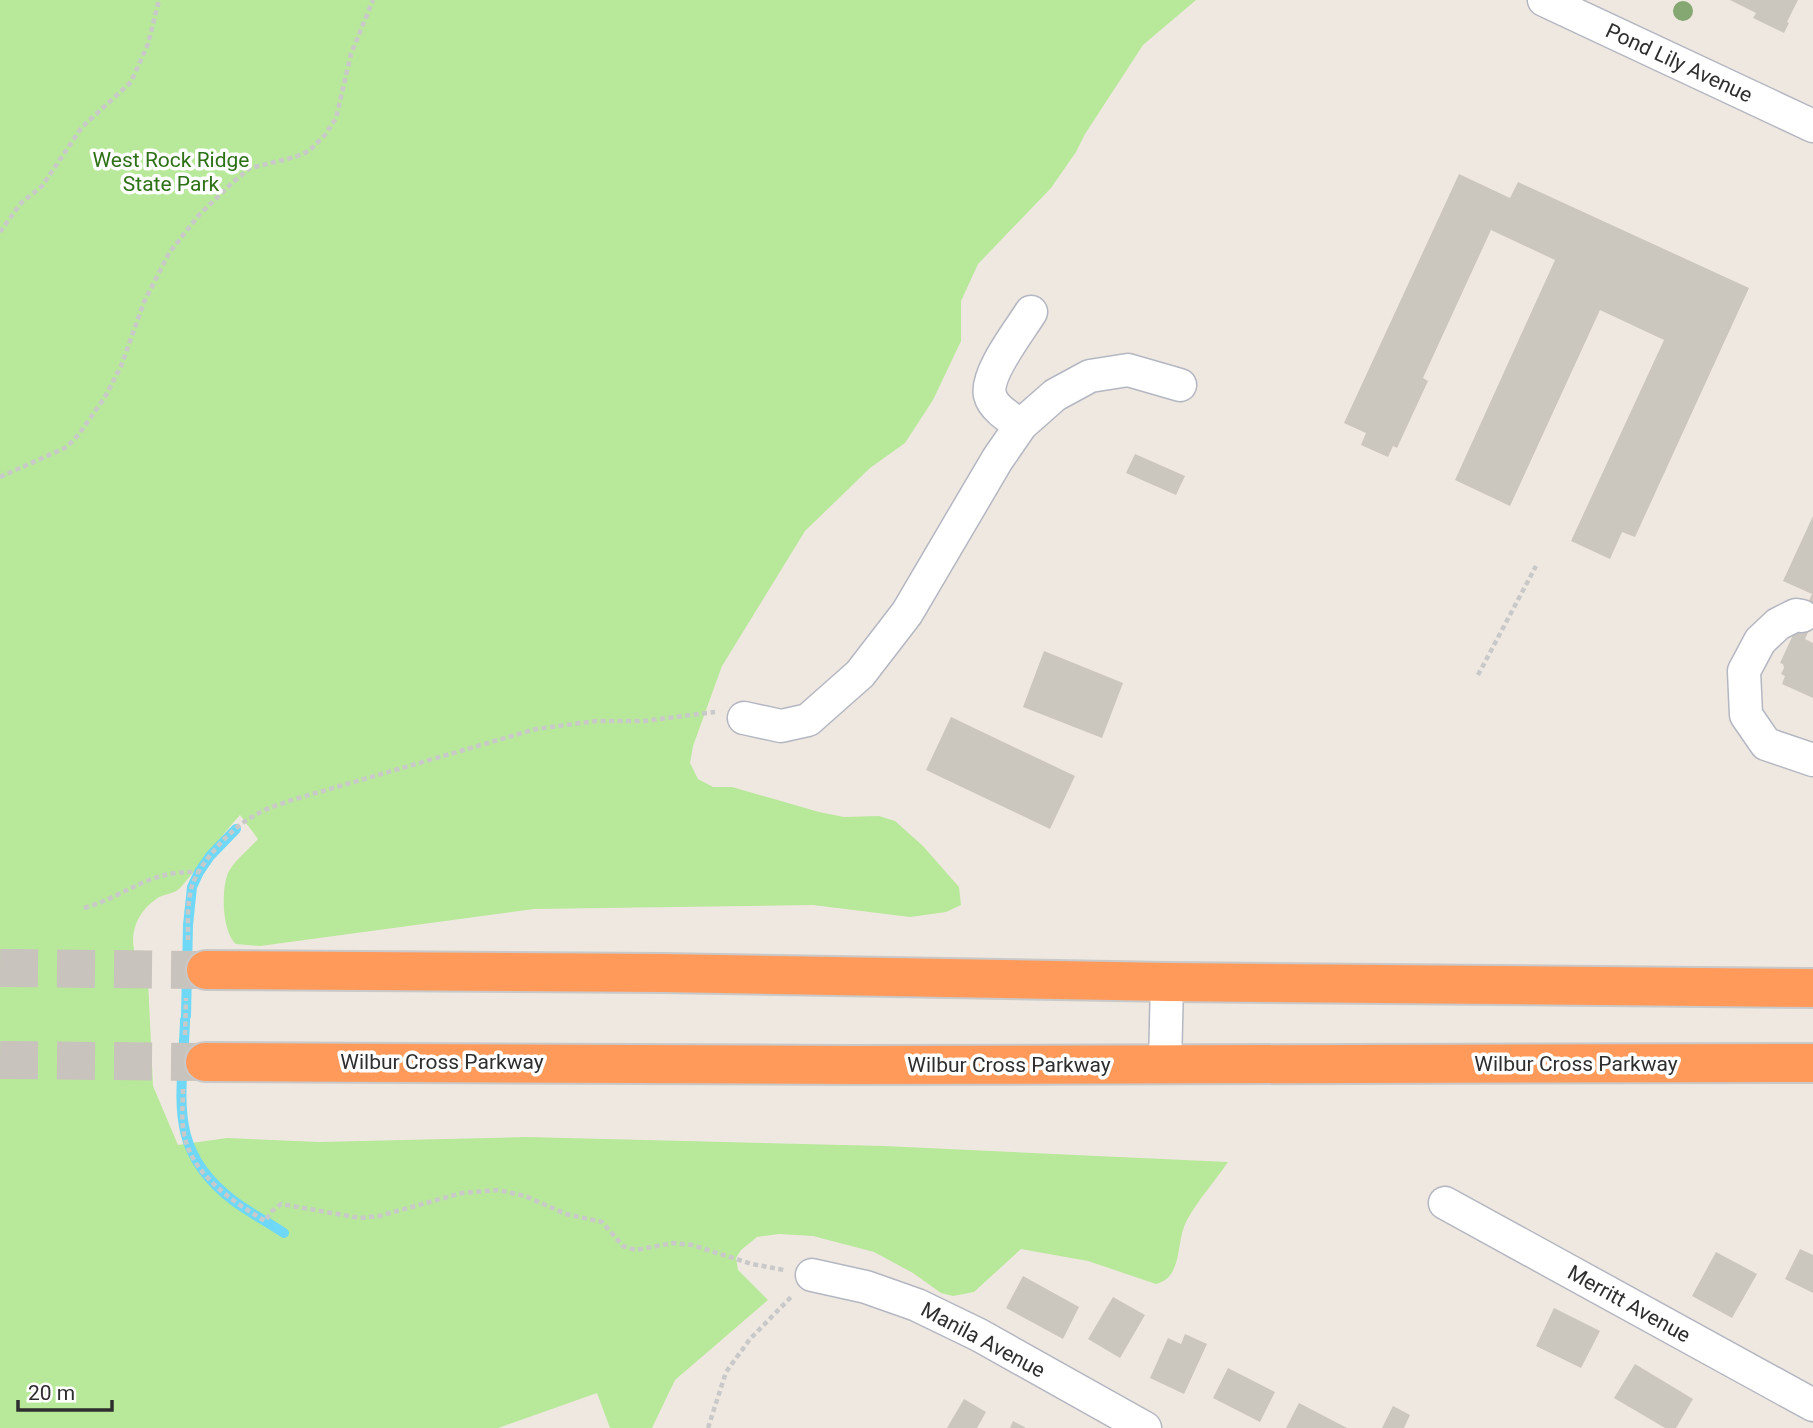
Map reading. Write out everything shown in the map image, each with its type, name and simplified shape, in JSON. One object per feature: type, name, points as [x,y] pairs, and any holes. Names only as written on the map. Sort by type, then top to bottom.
[{"type":"highway","points":[[206,970],[663,973],[1167,982],[1813,988]]},
{"type":"highway","name":"Wilbur Cross Parkway","points":[[205,1062],[1165,1065],[1813,1063]]},
{"type":"street","name":"Pond Lily Avenue","points":[[1545,0],[1813,126]]},
{"type":"street","points":[[1021,425],[1000,410],[990,396],[990,380],[1031,312]]},
{"type":"street","points":[[744,718],[781,726],[808,720],[860,674],[907,613],[997,460],[1021,425],[1055,395],[1090,376],[1128,370],[1180,385]]},
{"type":"street","points":[[1801,616],[1796,615],[1778,624],[1760,641],[1744,671],[1746,715],[1766,744],[1813,760]]},
{"type":"street","points":[[1165,1065],[1167,982]]},
{"type":"street","name":"Merritt Avenue","points":[[1445,1203],[1813,1405]]},
{"type":"street","name":"Manila Avenue","points":[[812,1275],[866,1287],[917,1305],[979,1335],[1145,1428]]},
{"type":"path","points":[[0,232],[21,203],[42,186],[82,127],[131,82],[148,44],[159,0]]},
{"type":"path","points":[[0,477],[67,447],[79,434],[105,397],[121,366],[144,302],[169,253],[199,215],[250,168],[309,151],[325,135],[336,118],[351,54],[373,0]]},
{"type":"path","points":[[1478,675],[1536,566]]},
{"type":"path","points":[[236,829],[249,818],[292,800],[537,729],[596,721],[673,718],[702,713],[722,712],[744,718]]},
{"type":"path","points":[[84,908],[99,904],[161,875],[178,871],[199,872]]},
{"type":"path","points":[[265,1221],[281,1204],[360,1218],[379,1216],[462,1193],[498,1190],[525,1196],[566,1214],[602,1222],[623,1246],[636,1250],[673,1243],[692,1245],[752,1264],[812,1275]]},
{"type":"path","points":[[708,1428],[726,1372],[750,1339],[812,1275]]},
{"type":"green space","name":"West Rock Ridge State Park","points":[[0,0],[1196,0],[1143,45],[1051,188],[978,264],[961,301],[961,341],[933,400],[905,443],[870,468],[805,531],[722,666],[693,746],[690,763],[698,779],[713,787],[732,787],[844,817],[879,816],[895,821],[923,846],[959,887],[961,905],[946,912],[910,917],[813,905],[534,909],[260,946],[236,944],[225,921],[226,880],[233,865],[258,839],[240,815],[181,887],[159,897],[146,907],[135,926],[133,937],[136,958],[148,980],[153,1086],[178,1145],[227,1138],[319,1142],[526,1137],[884,1146],[1228,1162],[1187,1220],[1175,1266],[1165,1280],[1156,1284],[1088,1261],[1021,1249],[974,1292],[953,1296],[941,1293],[913,1273],[874,1252],[813,1236],[779,1234],[757,1237],[741,1250],[736,1258],[738,1270],[768,1300],[675,1380],[652,1428],[610,1428],[597,1393],[498,1428],[0,1428]]},
{"type":"building","points":[[1730,0],[1798,0],[1784,33],[1753,18],[1756,13]]},
{"type":"building","points":[[1459,174],[1510,198],[1518,182],[1749,288],[1635,537],[1622,532],[1610,559],[1571,541],[1664,340],[1600,310],[1510,506],[1455,480],[1555,260],[1491,230],[1423,378],[1428,381],[1397,448],[1393,446],[1388,457],[1361,445],[1366,433],[1344,423]]},
{"type":"building","points":[[1135,454],[1185,476],[1176,495],[1126,473]]},
{"type":"building","points":[[1813,516],[1813,621],[1805,639],[1813,643],[1813,698],[1782,684],[1785,676],[1781,674],[1784,668],[1780,663],[1812,594],[1783,581]]},
{"type":"building","points":[[1044,651],[1123,683],[1102,738],[1023,707]]},
{"type":"building","points":[[951,717],[1075,776],[1050,829],[926,770]]},
{"type":"building","points":[[1800,1249],[1813,1255],[1813,1293],[1785,1279]]},
{"type":"building","points":[[1716,1252],[1757,1274],[1732,1318],[1692,1296]]},
{"type":"building","points":[[1023,1276],[1079,1307],[1063,1339],[1006,1308]]},
{"type":"building","points":[[1113,1297],[1145,1315],[1120,1358],[1088,1339]]},
{"type":"building","points":[[1554,1308],[1600,1331],[1581,1368],[1536,1346]]},
{"type":"building","points":[[1185,1334],[1207,1344],[1184,1394],[1150,1378],[1168,1338],[1181,1344]]},
{"type":"building","points":[[1635,1364],[1693,1399],[1676,1428],[1665,1428],[1614,1398]]},
{"type":"building","points":[[1228,1368],[1275,1392],[1260,1422],[1213,1398]]},
{"type":"building","points":[[964,1399],[986,1412],[977,1428],[947,1428]]},
{"type":"building","points":[[1299,1403],[1347,1428],[1286,1428]]},
{"type":"building","points":[[1393,1406],[1410,1415],[1404,1428],[1382,1428]]},
{"type":"building","points":[[1013,1421],[1026,1428],[1010,1428]]},
{"type":"waterway","points":[[186,1016],[188,925],[192,887],[210,856],[236,829]]},
{"type":"waterway","points":[[185,1020],[181,1097],[188,1141],[197,1161],[212,1181],[234,1201],[284,1233]]},
{"type":"tunnel","points":[[0,968],[206,970]]},
{"type":"tunnel","points":[[0,1060],[205,1062]]}]
